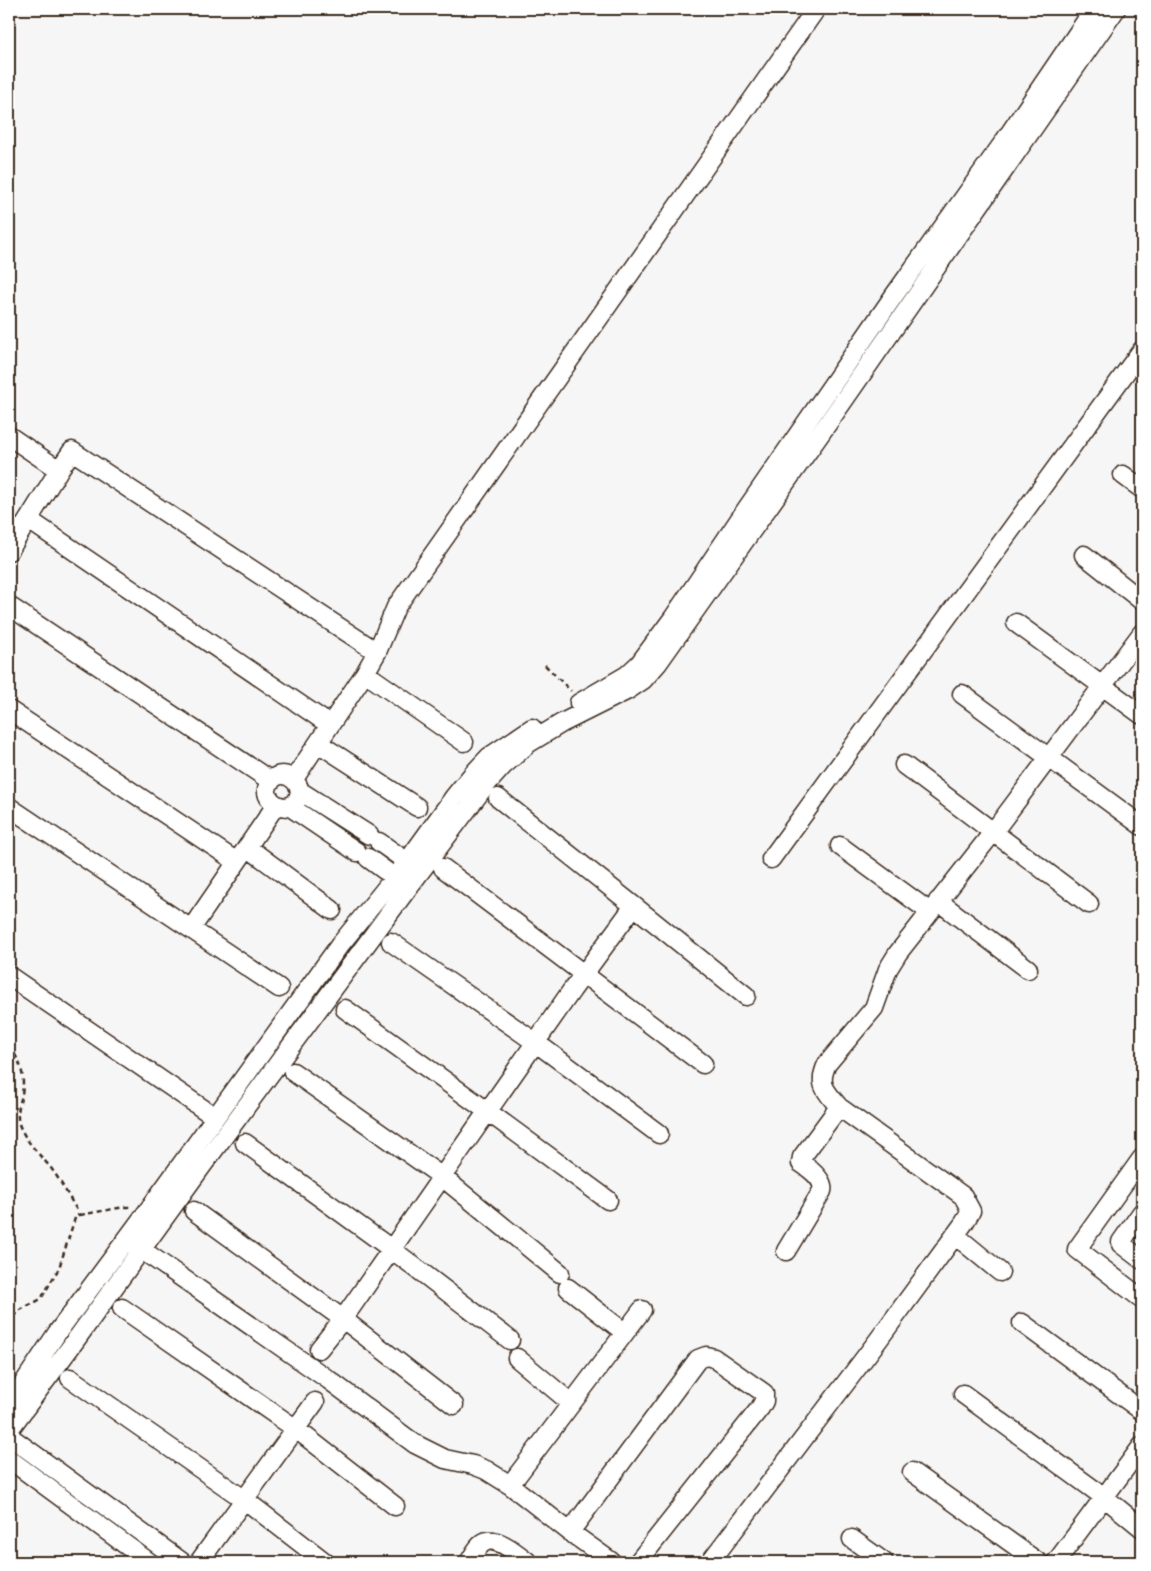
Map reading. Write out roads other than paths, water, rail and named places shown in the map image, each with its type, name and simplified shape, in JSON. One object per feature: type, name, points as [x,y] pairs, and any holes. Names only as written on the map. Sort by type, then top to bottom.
[{"type":"street","points":[[191,929],[247,847],[283,806],[297,800],[297,785],[318,743],[365,673],[377,652],[396,607],[816,9]]},
{"type":"street","points":[[9,1430],[408,888],[414,867],[433,824],[472,775],[489,757],[525,739],[558,719],[582,701],[627,675],[639,664],[673,618],[898,289],[1003,143],[1094,9]]},
{"type":"street","points":[[558,719],[628,690],[643,680],[658,663],[828,423],[1116,9]]},
{"type":"street","points":[[771,859],[1142,350]]},
{"type":"street","points":[[9,436],[59,470]]},
{"type":"street","points":[[9,551],[19,526],[72,451],[377,652]]},
{"type":"street","points":[[1123,475],[1142,489]]},
{"type":"street","points":[[19,526],[330,725]]},
{"type":"street","points":[[1084,556],[1142,602]]},
{"type":"street","points":[[9,606],[271,781]]},
{"type":"street","points":[[1016,623],[1142,714]]},
{"type":"street","points":[[710,1562],[862,1362],[971,1211],[962,1196],[839,1107],[822,1083],[822,1074],[827,1064],[874,1008],[888,968],[898,953],[994,831],[1142,634]]},
{"type":"street","points":[[365,673],[464,742]]},
{"type":"street","points":[[962,694],[1142,826]]},
{"type":"street","points":[[9,710],[237,862]]},
{"type":"street","points":[[9,1405],[57,1333],[339,946],[394,877],[414,867],[491,791],[503,766],[525,739]]},
{"type":"street","points":[[318,743],[417,807]]},
{"type":"street","points":[[904,765],[1089,904]]},
{"type":"street","points":[[408,888],[363,855],[283,806],[270,801],[267,794],[271,781],[282,775],[289,776],[297,785],[414,867]]},
{"type":"street","points":[[472,775],[746,996]]},
{"type":"street","points":[[9,807],[279,988]]},
{"type":"street","points":[[840,846],[1028,969]]},
{"type":"street","points":[[247,847],[332,910]]},
{"type":"street","points":[[443,868],[703,1064]]},
{"type":"street","points":[[319,1349],[343,1319],[390,1248],[535,1042],[634,906]]},
{"type":"street","points":[[391,942],[535,1042],[659,1134]]},
{"type":"street","points":[[9,976],[215,1117]]},
{"type":"street","points":[[345,1009],[608,1200]]},
{"type":"street","points":[[293,1072],[441,1176],[624,1332]]},
{"type":"street","points":[[786,1251],[822,1192],[823,1186],[821,1182],[801,1163],[802,1157],[839,1107]]},
{"type":"street","points":[[245,1143],[390,1248],[510,1340]]},
{"type":"street","points":[[1142,1158],[1077,1250],[1142,1299]]},
{"type":"street","points":[[194,1211],[343,1319],[454,1405]]},
{"type":"street","points":[[1142,1212],[1121,1242],[1121,1244],[1142,1260]]},
{"type":"street","points":[[955,1235],[1000,1272]]},
{"type":"street","points":[[127,1239],[329,1380],[415,1444],[445,1459],[486,1470],[510,1485],[612,1562]]},
{"type":"street","points":[[122,1308],[296,1429],[395,1506]]},
{"type":"street","points":[[510,1485],[642,1310]]},
{"type":"street","points":[[1022,1323],[1142,1411]]},
{"type":"street","points":[[570,1532],[698,1359],[706,1356],[714,1358],[764,1394],[764,1400],[760,1408],[638,1562]]},
{"type":"street","points":[[517,1358],[571,1403]]},
{"type":"street","points":[[70,1378],[245,1500],[326,1562]]},
{"type":"street","points":[[962,1394],[1104,1497],[1142,1528]]},
{"type":"street","points":[[199,1562],[315,1402]]},
{"type":"street","points":[[9,1436],[182,1562]]},
{"type":"street","points":[[1056,1562],[1142,1446]]},
{"type":"street","points":[[9,1459],[149,1562]]},
{"type":"street","points":[[912,1472],[1038,1562]]},
{"type":"street","points":[[98,1525],[108,1508]]},
{"type":"street","points":[[852,1539],[884,1562]]},
{"type":"street","points":[[469,1562],[483,1543],[489,1540],[509,1548],[528,1562]]}]
